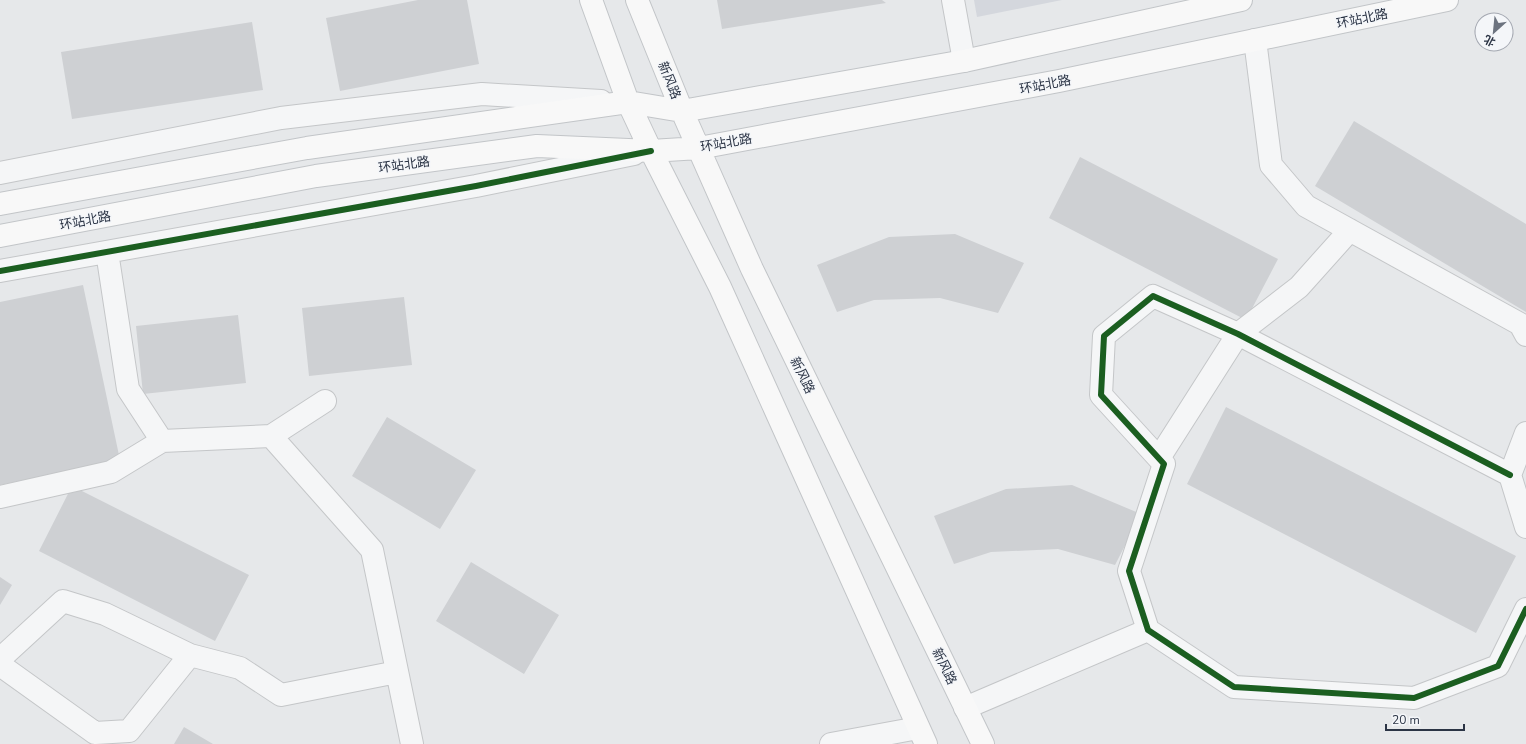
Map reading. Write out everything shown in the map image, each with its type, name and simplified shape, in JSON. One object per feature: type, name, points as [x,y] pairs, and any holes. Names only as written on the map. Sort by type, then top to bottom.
[{"type":"main road","points":[[591,0],[628,102],[651,151],[720,287],[922,736]]},
{"type":"main road","name":"新风路","points":[[637,0],[682,111],[752,269],[983,744]]},
{"type":"main road","points":[[0,204],[307,148],[628,102],[682,111],[964,61],[1241,0]]},
{"type":"main road","name":"环站北路","points":[[0,236],[316,176],[537,146],[651,151],[699,148],[1059,81],[1447,0]]},
{"type":"street","points":[[953,0],[964,61]]},
{"type":"street","points":[[1255,40],[1271,165],[1306,206],[1520,324],[1526,335]]},
{"type":"street","points":[[0,173],[281,118],[482,94],[628,102]]},
{"type":"street","points":[[0,271],[476,186],[651,151]]},
{"type":"street","points":[[1158,458],[1238,334],[1299,287],[1350,230]]},
{"type":"street","points":[[107,252],[128,389],[162,441]]},
{"type":"street","points":[[1510,475],[1238,334],[1154,296],[1104,336],[1101,395],[1164,464],[1129,571],[1148,630],[1234,687],[1414,698],[1498,666],[1526,609]]},
{"type":"street","points":[[0,497],[111,472],[162,441],[271,436],[325,401]]},
{"type":"street","points":[[1526,433],[1510,475],[1526,527]]},
{"type":"street","points":[[271,436],[372,550],[412,744]]},
{"type":"street","points":[[0,659],[63,601],[106,614],[190,654],[240,668],[281,695],[397,672]]},
{"type":"street","points":[[965,708],[1148,630]]},
{"type":"street","points":[[0,665],[95,733],[129,731],[190,654]]},
{"type":"street","points":[[831,744],[922,736]]},
{"type":"shaded area","points":[[974,0],[1062,0],[977,17]]},
{"type":"building","points":[[418,0],[467,0],[479,64],[340,91],[326,18]]},
{"type":"building","points":[[717,0],[882,0],[886,3],[722,29]]},
{"type":"building","points":[[252,22],[263,90],[72,119],[61,52]]},
{"type":"building","points":[[1354,121],[1526,224],[1526,312],[1315,186]]},
{"type":"building","points":[[1080,157],[1278,259],[1246,320],[1049,218]]},
{"type":"building","points":[[955,234],[1024,263],[998,313],[940,298],[874,300],[837,312],[817,265],[889,237]]},
{"type":"building","points":[[83,285],[120,460],[0,485],[0,302]]},
{"type":"building","points":[[404,297],[412,365],[309,376],[302,308]]},
{"type":"building","points":[[238,315],[246,383],[143,394],[136,326]]},
{"type":"building","points":[[1226,407],[1516,556],[1476,633],[1187,484]]},
{"type":"building","points":[[387,417],[476,470],[440,529],[352,476]]},
{"type":"building","points":[[1072,485],[1141,514],[1115,565],[1058,549],[991,552],[954,564],[934,516],[1006,489]]},
{"type":"building","points":[[72,486],[249,575],[215,641],[39,551]]},
{"type":"building","points":[[471,562],[559,615],[524,674],[436,621]]},
{"type":"building","points":[[0,577],[12,585],[0,605]]},
{"type":"building","points":[[184,727],[213,744],[174,744]]},
{"type":"cycle path","points":[[0,271],[476,186],[651,151]]},
{"type":"cycle path","points":[[1510,475],[1238,334],[1153,296],[1104,336],[1101,395],[1164,464],[1129,571],[1148,630],[1234,687],[1414,698],[1498,666],[1526,609]]}]
